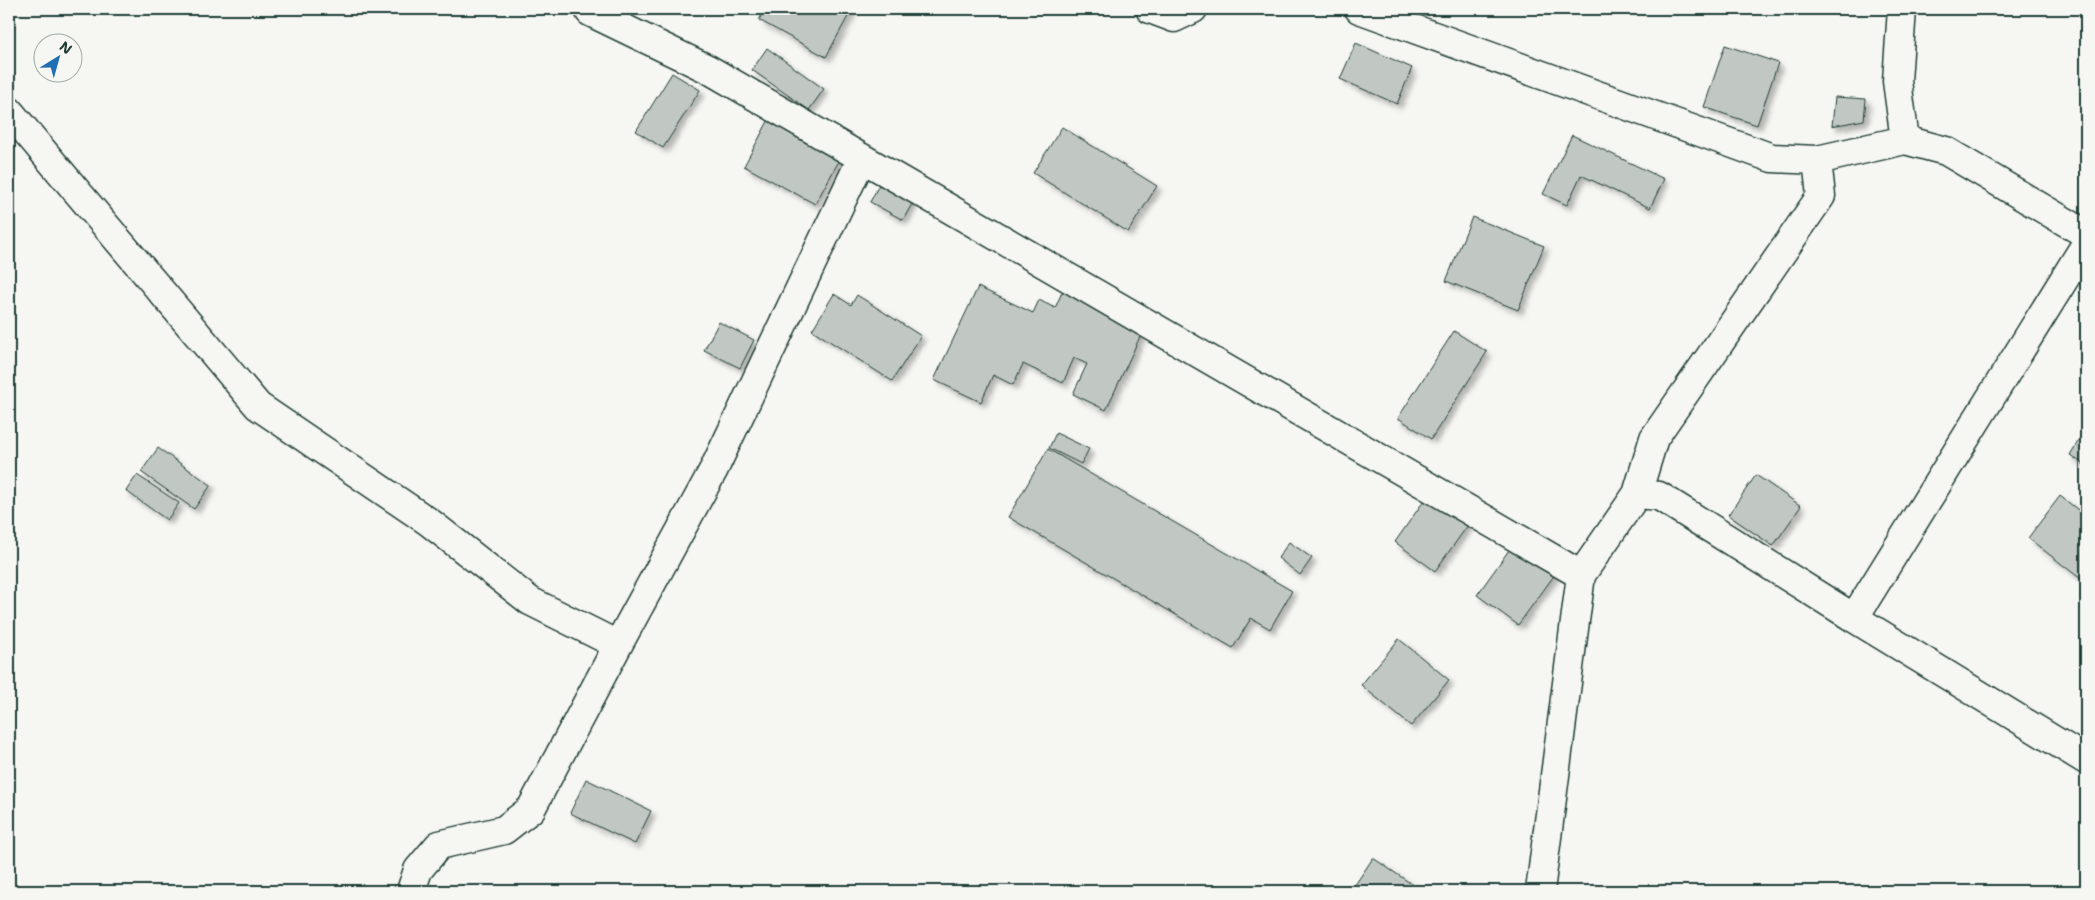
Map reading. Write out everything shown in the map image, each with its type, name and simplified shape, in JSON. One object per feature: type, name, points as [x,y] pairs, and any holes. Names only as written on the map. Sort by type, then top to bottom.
[{"type":"street","points":[[1150,9],[1174,18],[1193,9]]},
{"type":"street","points":[[1359,9],[1772,158],[1817,160],[1905,140],[1946,151],[2086,234]]},
{"type":"street","points":[[1902,9],[1897,82],[1905,140]]},
{"type":"street","points":[[590,12],[708,69],[1581,575]]},
{"type":"street","points":[[9,111],[258,406],[428,522],[530,601],[618,645]]},
{"type":"street","points":[[411,891],[418,870],[439,845],[504,830],[531,809],[714,469],[862,158]]},
{"type":"street","points":[[1540,891],[1581,575],[1637,494],[1654,438],[1821,196],[1817,160]]},
{"type":"street","points":[[1854,618],[2086,244]]},
{"type":"street","points":[[1637,494],[1659,496],[2086,760]]},
{"type":"building","points":[[765,9],[852,9],[826,57],[759,20]]},
{"type":"building","points":[[1356,43],[1412,68],[1397,104],[1340,79]]},
{"type":"building","points":[[1725,45],[1778,63],[1757,125],[1704,107]]},
{"type":"building","points":[[767,48],[824,89],[809,110],[752,70]]},
{"type":"building","points":[[672,73],[700,90],[663,148],[636,131]]},
{"type":"building","points":[[1835,97],[1866,99],[1864,120],[1832,126]]},
{"type":"building","points":[[773,112],[844,152],[815,204],[744,166]]},
{"type":"building","points":[[1062,127],[1157,186],[1128,232],[1033,173]]},
{"type":"building","points":[[1572,135],[1664,179],[1650,208],[1581,175],[1567,205],[1543,194]]},
{"type":"building","points":[[883,177],[917,195],[903,220],[870,202]]},
{"type":"building","points":[[1472,217],[1544,246],[1518,310],[1446,281]]},
{"type":"building","points":[[978,287],[1033,313],[1039,300],[1055,308],[1063,290],[1144,328],[1106,410],[1073,394],[1087,364],[1074,358],[1063,383],[1023,364],[1013,385],[993,375],[981,402],[934,380]]},
{"type":"building","points":[[834,294],[851,305],[857,295],[921,336],[892,381],[812,330]]},
{"type":"building","points":[[719,322],[754,340],[740,368],[704,350]]},
{"type":"building","points":[[1454,331],[1487,352],[1431,439],[1398,418]]},
{"type":"building","points":[[2086,428],[2086,466],[2070,455]]},
{"type":"building","points":[[1056,433],[1089,449],[1081,464],[1049,448]]},
{"type":"building","points":[[158,448],[211,485],[194,509],[141,472]]},
{"type":"building","points":[[1048,449],[1292,591],[1270,629],[1251,618],[1233,648],[1008,517]]},
{"type":"building","points":[[137,475],[179,503],[167,520],[126,491]]},
{"type":"building","points":[[1756,475],[1801,506],[1773,546],[1728,515]]},
{"type":"building","points":[[1430,492],[1471,521],[1435,571],[1395,542]]},
{"type":"building","points":[[2060,496],[2086,516],[2086,583],[2028,538]]},
{"type":"building","points":[[1289,542],[1312,558],[1300,575],[1278,558]]},
{"type":"building","points":[[1514,543],[1556,573],[1518,625],[1477,595]]},
{"type":"building","points":[[1399,639],[1449,680],[1411,726],[1361,685]]},
{"type":"building","points":[[586,779],[651,811],[635,844],[570,813]]},
{"type":"building","points":[[1373,858],[1422,891],[1351,891]]}]
